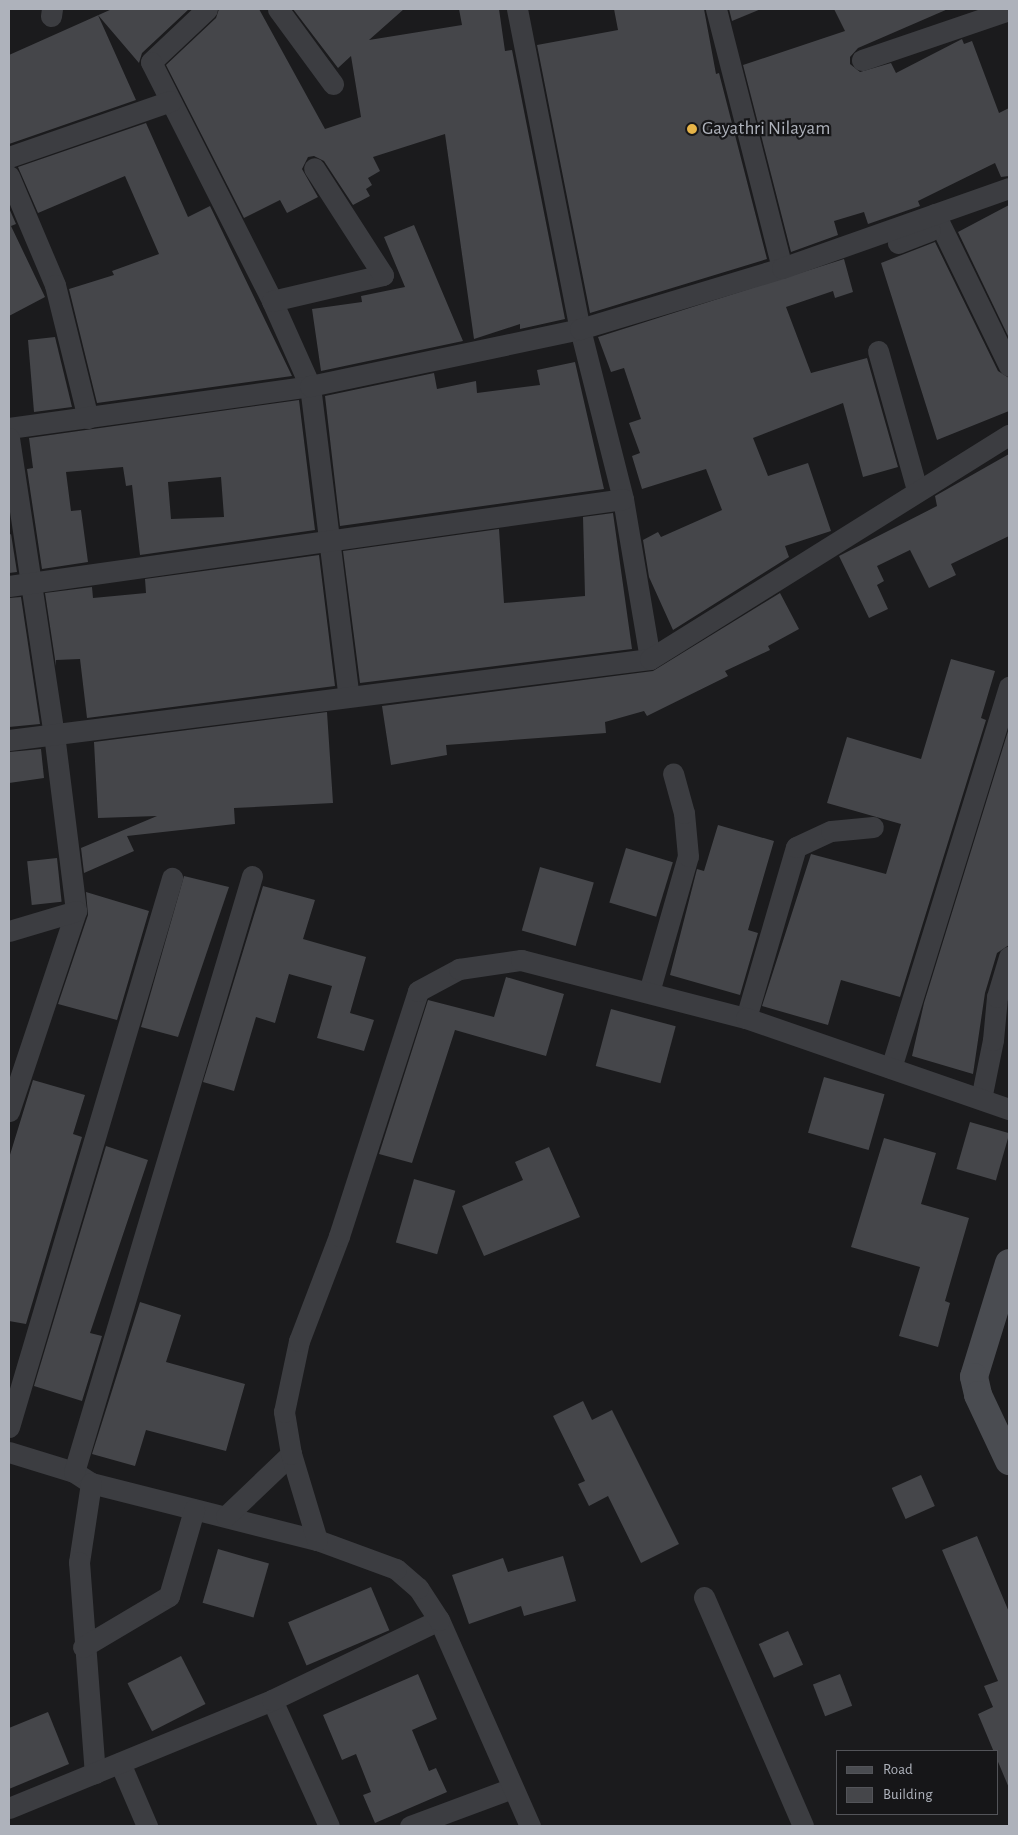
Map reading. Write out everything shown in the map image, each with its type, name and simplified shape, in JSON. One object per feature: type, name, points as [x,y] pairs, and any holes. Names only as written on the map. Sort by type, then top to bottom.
[{"type":"main road","points":[[1009,1263],[974,1378],[978,1395],[1009,1461]]},
{"type":"street","points":[[207,9],[151,62],[272,301],[310,386],[333,543],[349,697]]},
{"type":"street","points":[[278,9],[333,84]]},
{"type":"street","points":[[517,9],[580,329],[623,499],[650,659]]},
{"type":"street","points":[[716,9],[782,268]]},
{"type":"street","points":[[862,60],[1009,10]]},
{"type":"street","points":[[9,156],[171,101]]},
{"type":"street","points":[[272,301],[383,275],[314,168]]},
{"type":"street","points":[[9,176],[56,285],[88,418]]},
{"type":"street","points":[[898,243],[938,220],[1009,188]]},
{"type":"street","points":[[9,428],[310,386],[580,329],[938,220]]},
{"type":"street","points":[[938,220],[1009,366]]},
{"type":"street","points":[[878,351],[917,490]]},
{"type":"street","points":[[9,740],[650,659],[917,490],[1009,435]]},
{"type":"street","points":[[9,438],[54,734],[76,911],[9,1111]]},
{"type":"street","points":[[9,586],[333,543],[623,499]]},
{"type":"street","points":[[891,1068],[1007,699]]},
{"type":"street","points":[[649,992],[688,856],[684,812],[674,773]]},
{"type":"street","points":[[746,1018],[796,847],[831,830],[873,827]]},
{"type":"street","points":[[95,1773],[83,1647],[79,1562],[82,1477],[252,876]]},
{"type":"street","points":[[9,1427],[172,878]]},
{"type":"street","points":[[9,932],[76,911]]},
{"type":"street","points":[[981,1099],[993,1040],[996,997],[1009,957]]},
{"type":"street","points":[[317,1540],[291,1454],[284,1412],[299,1341],[339,1236],[418,991],[458,969],[522,960],[746,1018],[1009,1109]]},
{"type":"street","points":[[9,1452],[82,1477],[194,1510],[226,1516],[317,1540],[396,1570],[418,1588],[438,1620],[530,1826]]},
{"type":"street","points":[[226,1516],[291,1454]]},
{"type":"street","points":[[83,1647],[169,1596],[194,1510]]},
{"type":"street","points":[[704,1597],[804,1826]]},
{"type":"street","points":[[9,1808],[272,1700],[438,1620]]},
{"type":"street","points":[[272,1700],[329,1826]]},
{"type":"street","points":[[120,1763],[147,1826]]},
{"type":"street","points":[[410,1826],[512,1788]]},
{"type":"building","points":[[112,9],[189,9],[142,53],[139,63],[98,15]]},
{"type":"building","points":[[219,9],[259,9],[325,129],[361,117],[351,56],[338,68],[293,9],[404,9],[369,40],[462,25],[459,9],[499,9],[505,51],[512,50],[565,319],[520,329],[520,324],[474,339],[445,134],[373,157],[380,171],[368,178],[372,185],[366,189],[370,196],[353,205],[324,161],[314,156],[308,157],[302,169],[318,197],[287,213],[280,200],[244,218],[166,65],[216,18]]},
{"type":"building","points":[[614,9],[704,9],[716,74],[719,73],[767,259],[590,313],[537,45],[618,30]]},
{"type":"building","points":[[729,9],[761,9],[732,21]]},
{"type":"building","points":[[834,9],[948,9],[858,48],[850,57],[850,64],[860,72],[891,63],[896,73],[962,39],[964,44],[972,41],[999,113],[1009,108],[1009,176],[1001,177],[995,163],[918,201],[920,206],[868,224],[864,212],[834,221],[838,235],[791,252],[743,65],[845,31]]},
{"type":"building","points":[[98,15],[136,100],[9,144],[9,55]]},
{"type":"building","points":[[146,123],[188,217],[210,206],[292,376],[97,403],[69,289],[114,275],[112,271],[159,254],[125,176],[38,213],[18,167]]},
{"type":"building","points":[[1009,205],[1009,338],[958,232]]},
{"type":"building","points":[[9,208],[16,224],[11,226],[45,297],[9,316]]},
{"type":"building","points":[[414,225],[463,341],[321,371],[312,309],[362,302],[361,296],[405,287],[384,237]]},
{"type":"building","points":[[935,242],[998,371],[1009,378],[1009,411],[937,440],[881,263]]},
{"type":"building","points":[[844,259],[853,292],[835,298],[833,291],[786,307],[811,373],[867,358],[898,467],[863,477],[843,403],[753,438],[768,476],[808,463],[831,531],[785,546],[789,557],[673,630],[649,577],[643,540],[658,532],[661,537],[722,510],[706,469],[642,489],[632,456],[640,453],[629,423],[641,419],[624,368],[611,372],[598,337]]},
{"type":"building","points":[[55,337],[72,407],[34,412],[28,340]]},
{"type":"building","points":[[575,362],[604,489],[340,526],[325,396],[434,373],[437,389],[476,381],[477,393],[540,385],[537,370]]},
{"type":"building","points":[[299,400],[315,530],[140,555],[132,485],[126,486],[123,467],[66,472],[71,511],[81,510],[88,562],[42,569],[27,469],[33,468],[29,438]],"holes":[[[221,477],[224,517],[171,519],[168,482]]]},
{"type":"building","points":[[1009,454],[1009,536],[951,564],[956,575],[929,588],[910,550],[877,566],[884,581],[877,585],[888,609],[869,618],[839,556],[937,506],[935,496]]},
{"type":"building","points":[[613,513],[632,649],[360,683],[343,551],[499,529],[504,603],[585,596],[583,517]]},
{"type":"building","points":[[11,534],[17,572],[9,573],[9,535]]},
{"type":"building","points":[[319,555],[335,686],[87,718],[80,659],[56,660],[56,666],[45,593],[92,587],[93,598],[146,593],[145,579]]},
{"type":"building","points":[[780,593],[799,629],[768,646],[770,650],[725,671],[728,676],[647,716],[644,711],[605,722],[606,733],[446,745],[447,755],[391,765],[382,706],[653,671]]},
{"type":"building","points":[[21,597],[40,724],[9,727],[9,598]]},
{"type":"building","points":[[951,659],[995,671],[981,718],[986,720],[900,997],[841,980],[828,1025],[762,1006],[811,854],[886,874],[901,824],[827,803],[847,737],[921,759]]},
{"type":"building","points":[[327,712],[333,803],[234,808],[235,824],[127,836],[134,851],[84,873],[81,848],[157,816],[98,818],[94,742]]},
{"type":"building","points":[[1009,728],[1009,945],[997,953],[985,993],[973,1074],[912,1056],[924,1003]]},
{"type":"building","points":[[41,749],[44,778],[9,783],[9,752]]},
{"type":"building","points":[[718,825],[774,841],[748,930],[758,933],[740,995],[670,975],[697,869],[704,871]]},
{"type":"building","points":[[626,848],[673,862],[656,917],[609,903]]},
{"type":"building","points":[[57,858],[62,902],[32,905],[27,861]]},
{"type":"building","points":[[540,867],[594,882],[576,946],[522,930]]},
{"type":"building","points":[[184,876],[229,887],[178,1037],[141,1027]]},
{"type":"building","points":[[263,886],[315,900],[303,939],[366,957],[350,1013],[374,1020],[364,1051],[317,1038],[332,986],[289,974],[275,1023],[256,1017],[234,1091],[203,1082]]},
{"type":"building","points":[[86,892],[149,911],[117,1020],[58,1004],[88,915]]},
{"type":"building","points":[[506,977],[564,994],[546,1056],[455,1030],[412,1163],[379,1154],[428,1000],[494,1017]]},
{"type":"building","points":[[611,1009],[676,1026],[660,1083],[596,1066]]},
{"type":"building","points":[[824,1077],[885,1094],[869,1150],[808,1133]]},
{"type":"building","points":[[33,1080],[85,1095],[73,1134],[82,1137],[26,1324],[9,1321],[9,1158]]},
{"type":"building","points":[[970,1122],[1009,1133],[996,1180],[956,1169]]},
{"type":"building","points":[[884,1138],[936,1153],[921,1204],[969,1218],[945,1301],[950,1303],[938,1347],[899,1336],[920,1267],[851,1247]]},
{"type":"building","points":[[106,1146],[148,1160],[90,1333],[102,1336],[82,1401],[34,1386]]},
{"type":"building","points":[[549,1147],[580,1217],[484,1256],[462,1206],[523,1180],[515,1162]]},
{"type":"building","points":[[414,1179],[455,1191],[437,1254],[396,1242]]},
{"type":"building","points":[[140,1302],[181,1315],[166,1362],[245,1384],[226,1451],[146,1430],[135,1466],[92,1454]]},
{"type":"building","points":[[583,1401],[592,1420],[612,1410],[679,1544],[641,1563],[608,1496],[589,1506],[578,1484],[585,1481],[553,1416]]},
{"type":"building","points":[[921,1475],[935,1506],[906,1519],[892,1488]]},
{"type":"building","points":[[977,1536],[1009,1612],[1009,1788],[998,1762],[998,1750],[993,1750],[978,1714],[993,1707],[984,1686],[998,1681],[942,1550]]},
{"type":"building","points":[[218,1549],[269,1564],[254,1617],[203,1603]]},
{"type":"building","points":[[563,1556],[576,1601],[524,1616],[521,1606],[469,1624],[452,1575],[503,1558],[508,1572]]},
{"type":"building","points":[[371,1587],[389,1630],[307,1665],[288,1622]]},
{"type":"building","points":[[788,1631],[803,1665],[774,1678],[759,1644]]},
{"type":"building","points":[[181,1656],[206,1704],[152,1731],[128,1683]]},
{"type":"building","points":[[418,1674],[437,1719],[412,1730],[429,1771],[436,1768],[447,1792],[375,1823],[363,1795],[371,1792],[356,1754],[342,1760],[323,1715]]},
{"type":"building","points":[[840,1674],[852,1706],[825,1716],[813,1684]]},
{"type":"building","points":[[48,1712],[69,1764],[9,1789],[9,1728]]},
{"type":"place","name":"Gayathri Nilayam","points":[[692,129]]}]
